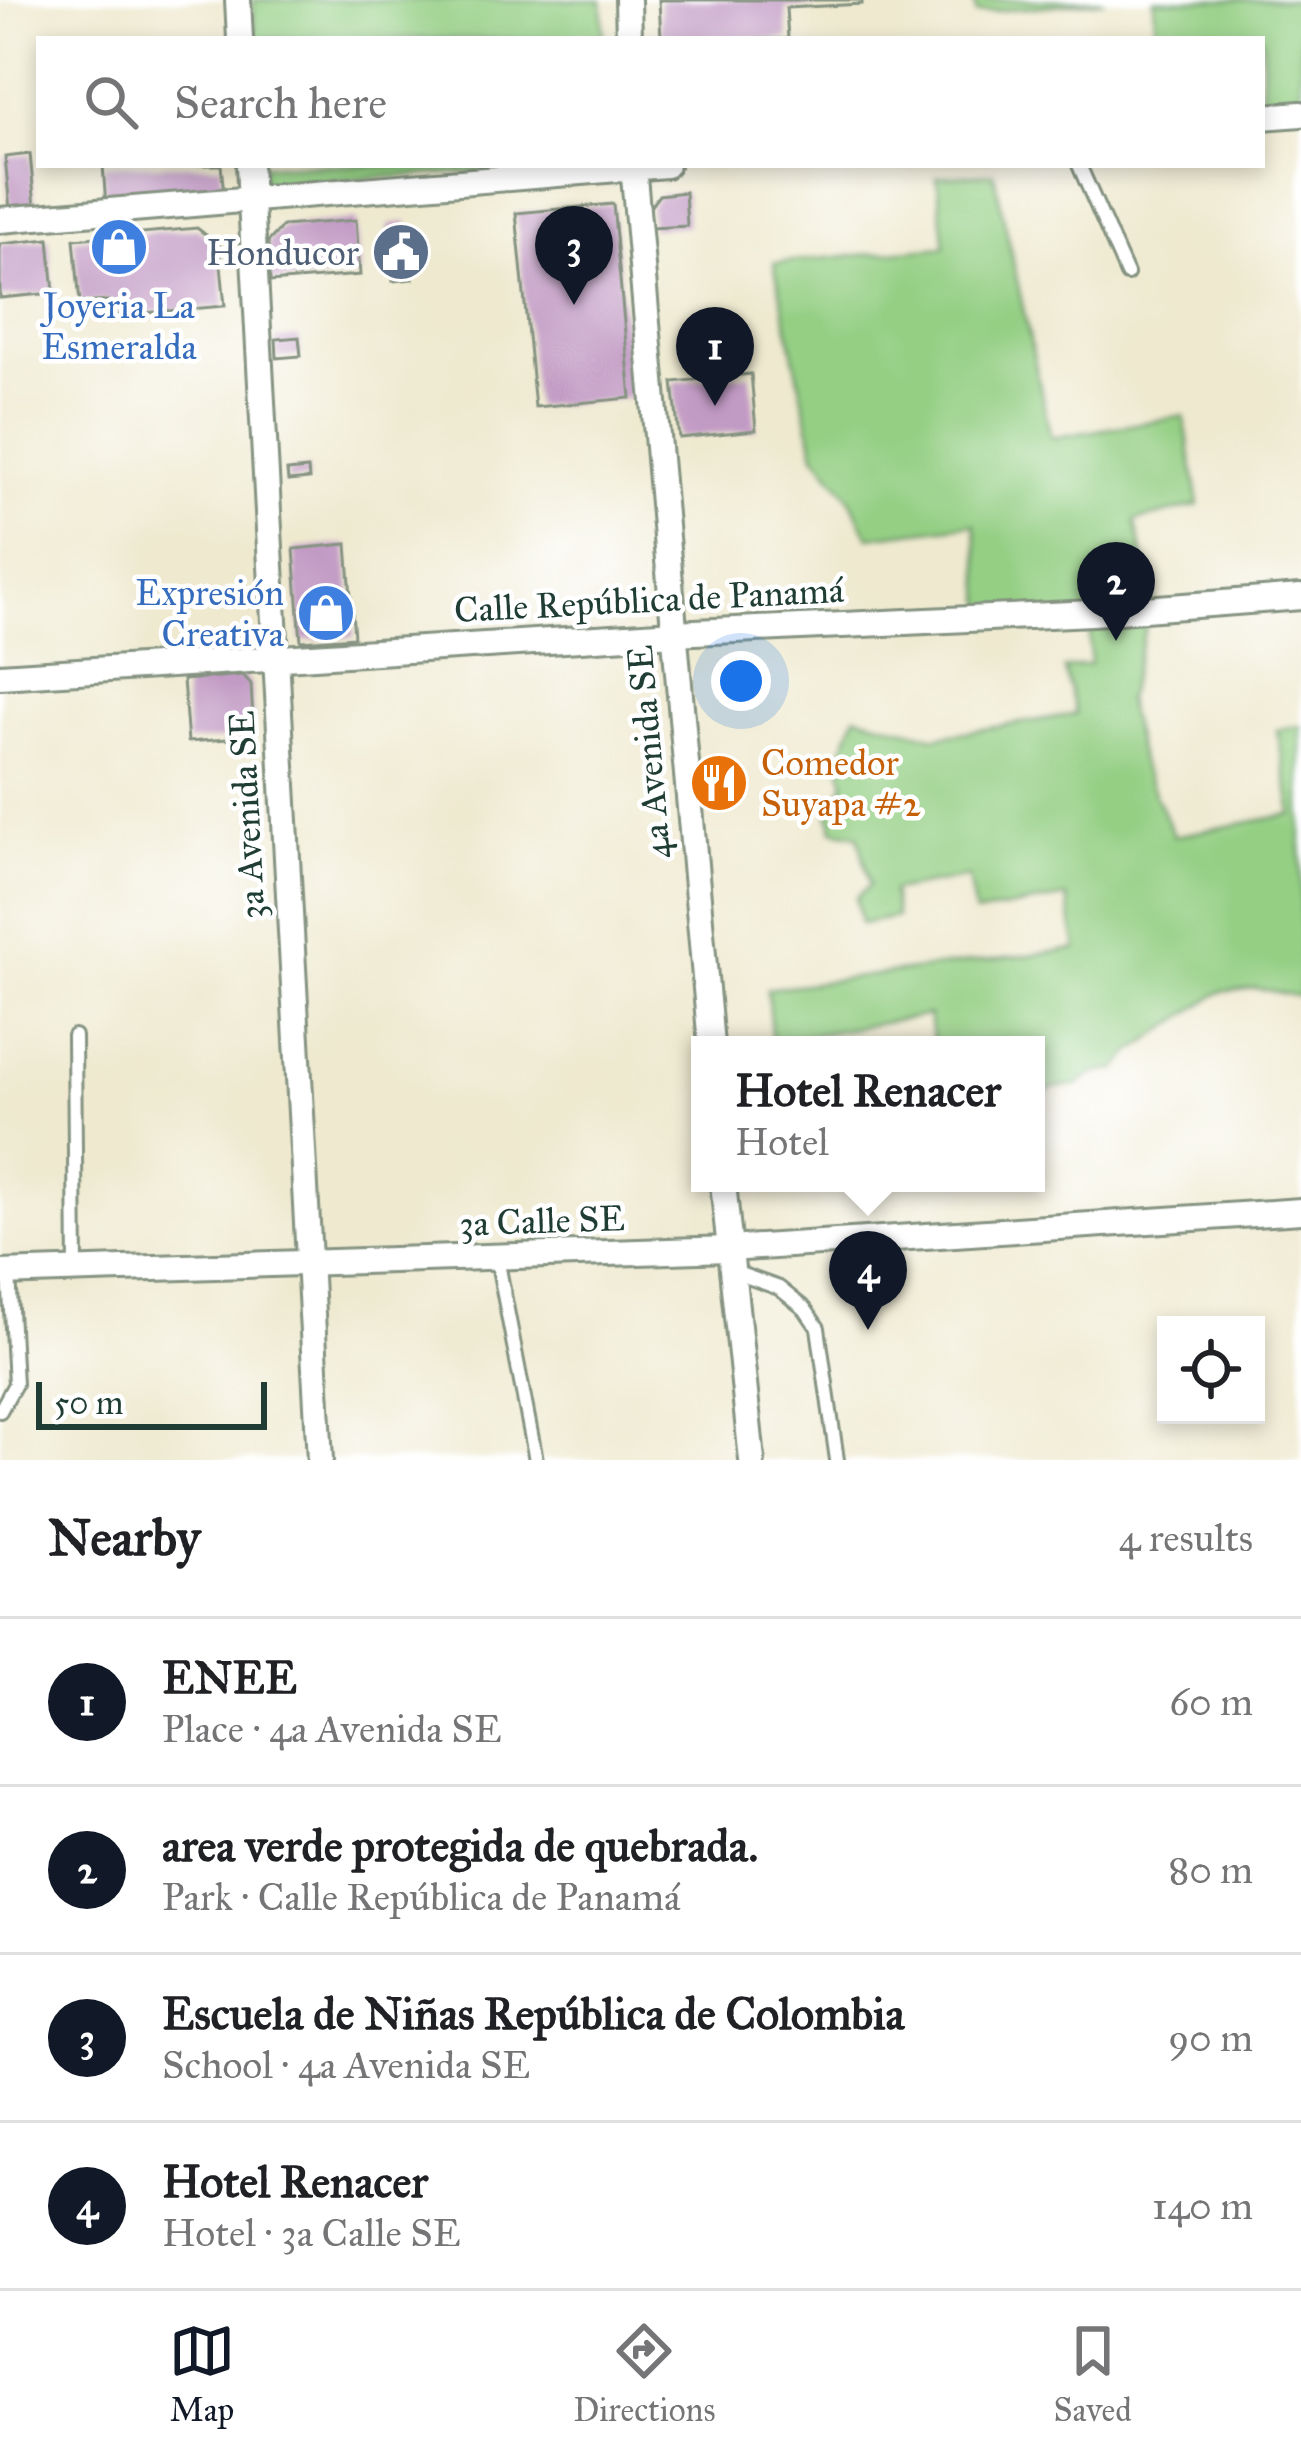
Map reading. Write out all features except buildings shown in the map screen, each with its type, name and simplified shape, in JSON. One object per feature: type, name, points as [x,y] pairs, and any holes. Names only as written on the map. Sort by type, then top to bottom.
[{"type":"street","points":[[238,0],[240,36]]},
{"type":"street","points":[[628,0],[629,36]]},
{"type":"street","points":[[1265,117],[1301,114]]},
{"type":"street","name":"3a Avenida SE","points":[[249,168],[320,1460]]},
{"type":"street","points":[[0,220],[611,168]]},
{"type":"street","name":"4a Avenida SE","points":[[633,168],[710,1036]]},
{"type":"street","name":"Calle República de Panamá","points":[[0,676],[674,633],[1092,614],[1301,597]]},
{"type":"street","points":[[724,1192],[752,1460]]},
{"type":"street","name":"3a Calle SE","points":[[5,1273],[497,1258],[731,1260],[1301,1211]]},
{"type":"lane","points":[[1079,168],[1127,274]]},
{"type":"lane","points":[[74,1036],[76,1270]]},
{"type":"lane","points":[[497,1258],[536,1460]]},
{"type":"lane","points":[[731,1260],[806,1309],[818,1328],[837,1460]]},
{"type":"lane","points":[[0,1411],[15,1384],[5,1273]]},
{"type":"green space","points":[[253,0],[602,0],[604,36],[255,36]]},
{"type":"green space","points":[[974,0],[1106,0],[976,13]]},
{"type":"green space","points":[[1154,0],[1301,0],[1301,100],[1265,102],[1265,36],[1156,36]]},
{"type":"green space","points":[[262,168],[531,168],[264,185]]},
{"type":"green space","points":[[994,173],[1051,438],[1184,416],[1199,505],[1135,521],[1153,599],[1126,700],[1141,764],[1174,836],[1293,814],[1277,730],[1301,726],[1301,997],[1256,988],[1220,992],[1132,1052],[1116,1070],[1045,1092],[1045,1036],[932,1036],[929,1015],[807,1036],[771,1036],[767,989],[1077,949],[1067,897],[975,914],[968,877],[892,891],[896,917],[861,924],[856,898],[870,885],[858,835],[833,830],[829,810],[845,784],[839,759],[856,715],[935,737],[1076,714],[1064,669],[1090,664],[1090,617],[989,616],[975,524],[869,537],[849,497],[815,454],[774,263],[945,247],[937,177]]},
{"type":"place","name":"Joyeria La Esmeralda","points":[[119,247]]},
{"type":"place","name":"Honducor","points":[[401,252]]},
{"type":"place","name":"Escuela de Niñas República de Colombia","points":[[574,305]]},
{"type":"place","name":"ENEE","points":[[715,406]]},
{"type":"place","name":"Expresión Creativa","points":[[326,613]]},
{"type":"place","name":"area verde protegida de quebrada.","points":[[1116,641]]},
{"type":"place","name":"Comedor Suyapa #2","points":[[719,783]]},
{"type":"place","name":"Hotel Renacer","points":[[868,1330]]}]
